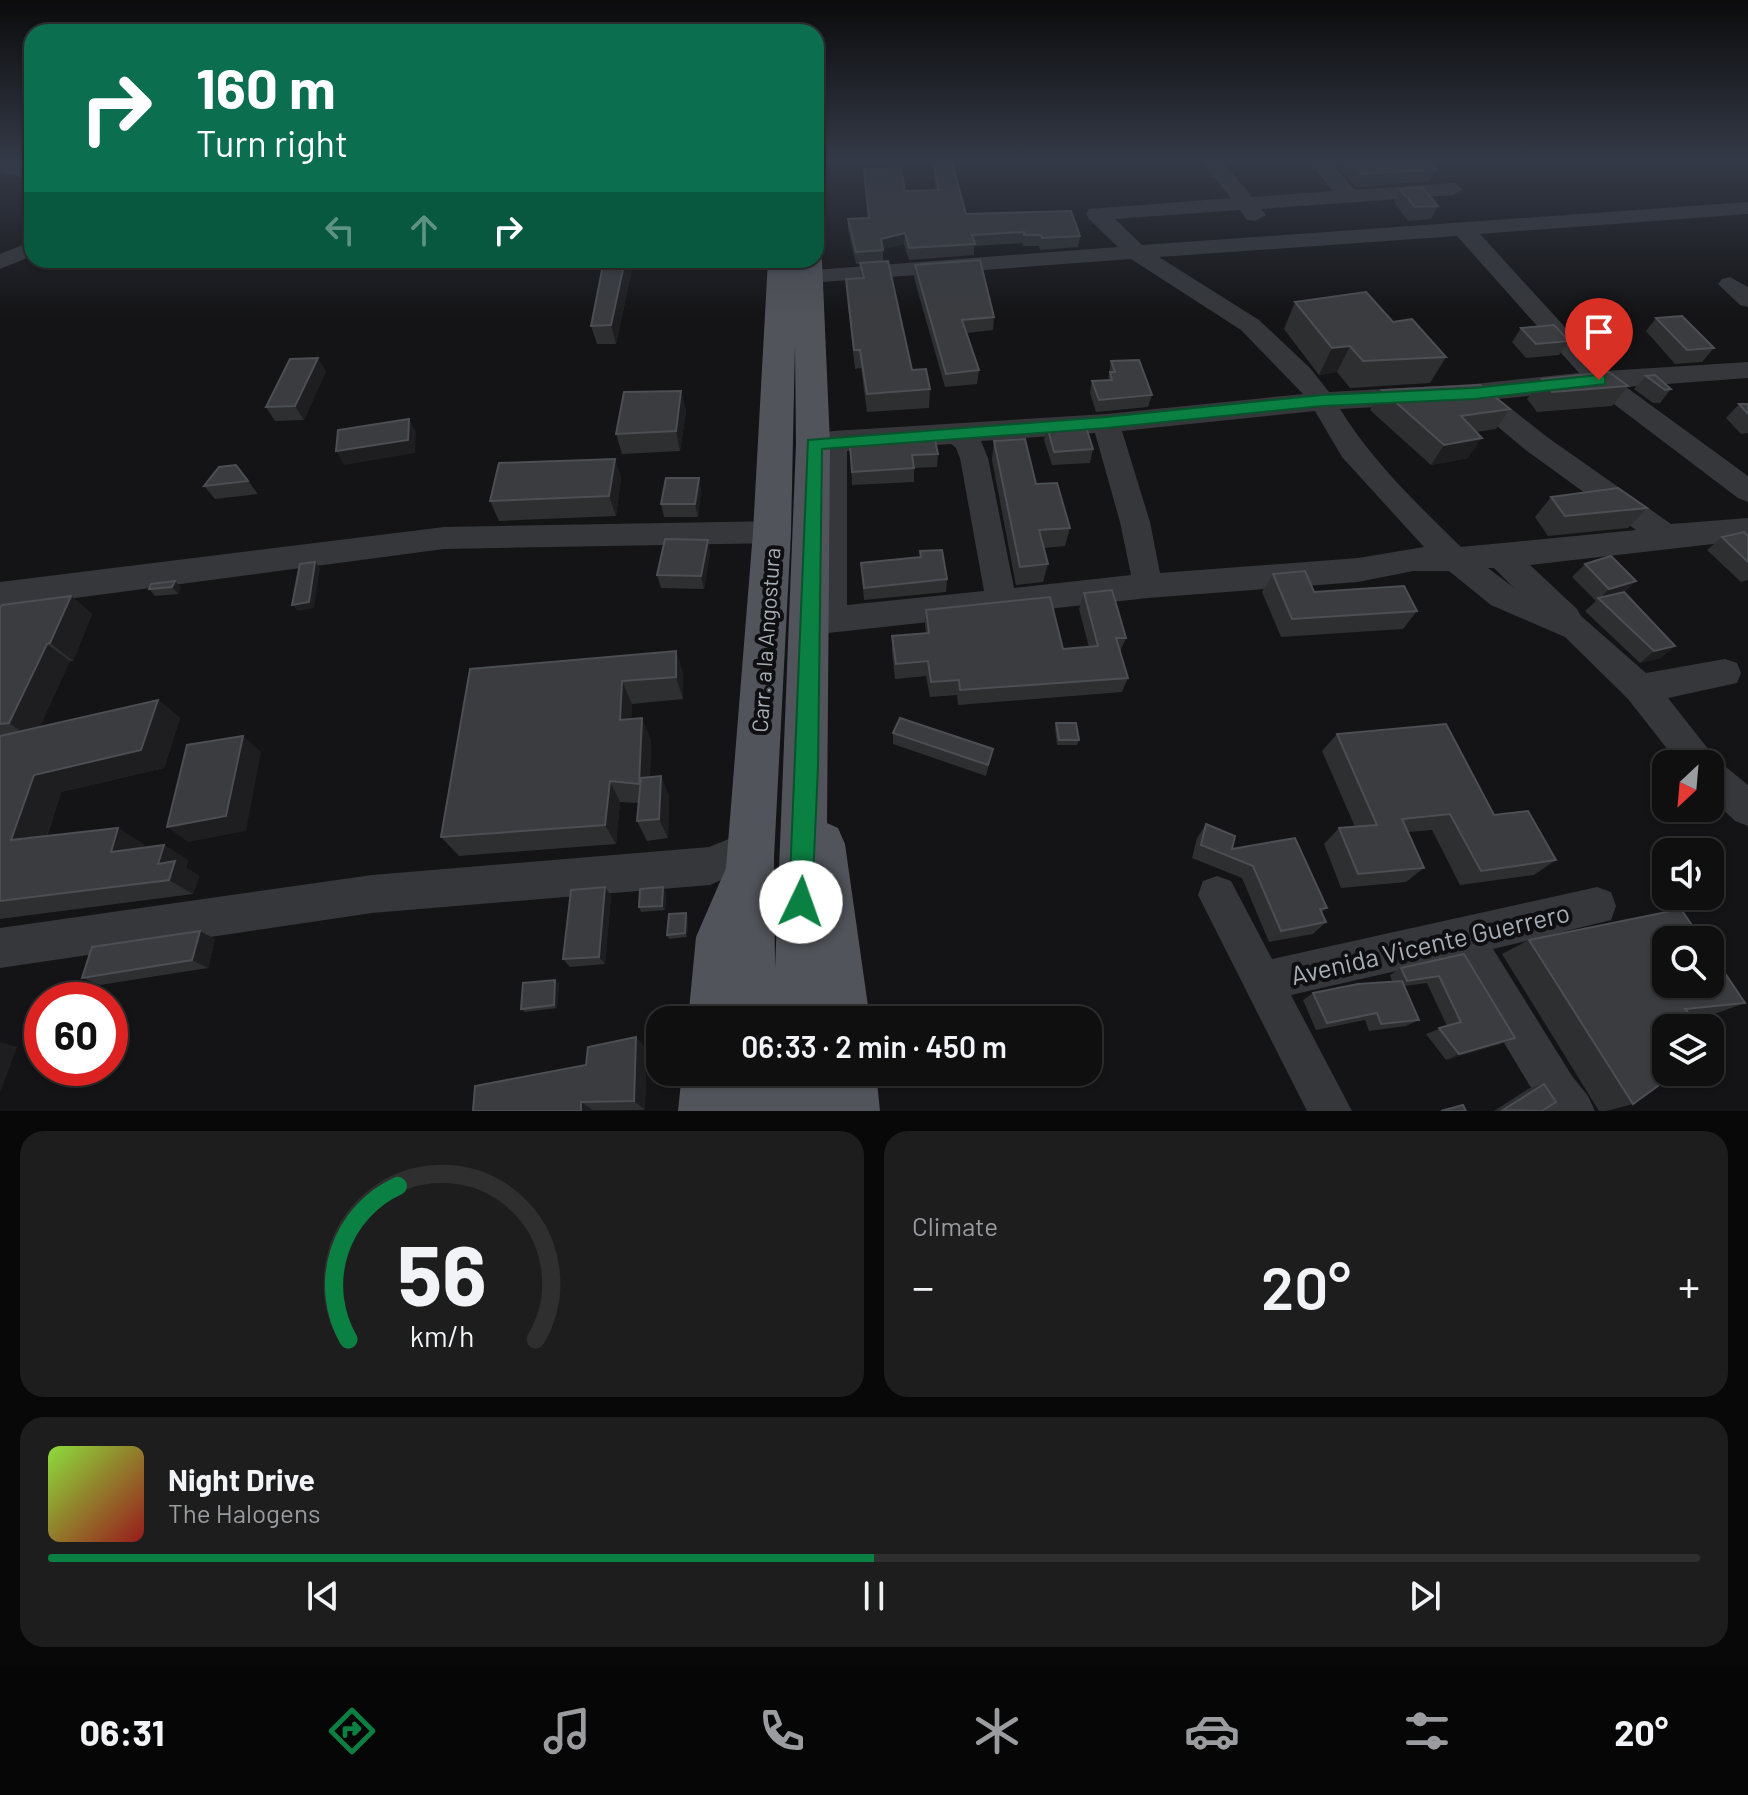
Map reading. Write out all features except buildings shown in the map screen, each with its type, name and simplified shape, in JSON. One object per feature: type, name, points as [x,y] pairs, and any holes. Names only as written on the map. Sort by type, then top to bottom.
[{"type":"main road","name":"Carr. a la Angostura","points":[[799,1006],[807,766],[821,620],[823,443],[800,268]]},
{"type":"main road","name":"Carr. a la Angostura","points":[[749,1006],[750,852],[772,532],[800,268]]},
{"type":"main road","points":[[807,766],[842,1006]]},
{"type":"main road","points":[[715,1006],[721,937],[750,852]]},
{"type":"main road","points":[[706,1111],[708,1086]]},
{"type":"main road","points":[[748,1086],[748,1111]]},
{"type":"main road","points":[[798,1086],[798,1111]]},
{"type":"main road","points":[[850,1086],[852,1111]]},
{"type":"street","points":[[1126,212],[1097,214],[1138,254],[1250,325],[1301,374],[1352,450],[1399,504],[1455,559],[1502,596],[1576,628]]},
{"type":"street","points":[[1253,212],[1276,241]]},
{"type":"street","points":[[824,264],[1138,254],[1276,241],[1698,212]]},
{"type":"street","points":[[1464,230],[1599,380],[1748,491]]},
{"type":"street","points":[[0,262],[24,252]]},
{"type":"street","points":[[823,443],[1106,423],[1322,401],[1474,393],[1599,380],[1748,370]]},
{"type":"street","points":[[1718,373],[1748,394]]},
{"type":"street","points":[[1474,393],[1537,444],[1666,536]]},
{"type":"street","points":[[1106,423],[1135,522],[1148,586]]},
{"type":"street","points":[[953,432],[968,442],[974,458],[1002,603]]},
{"type":"street","points":[[821,620],[1148,586],[1358,570],[1413,559],[1455,559],[1602,547],[1666,536],[1748,529]]},
{"type":"street","points":[[0,595],[444,538],[772,532]]},
{"type":"street","points":[[1501,556],[1640,689],[1690,750]]},
{"type":"street","points":[[1640,689],[1725,673]]},
{"type":"street","points":[[1724,786],[1748,809]]},
{"type":"street","points":[[0,948],[372,894],[710,866],[750,852]]},
{"type":"street","points":[[1217,895],[1330,1111]]},
{"type":"street","name":"Avenida Vicente Guerrero","points":[[1264,981],[1597,906]]},
{"type":"street","points":[[1461,935],[1557,1091],[1573,1111]]},
{"type":"route","points":[[801,902],[807,766],[813,444],[1106,423],[1322,401],[1474,393],[1599,380]]}]
